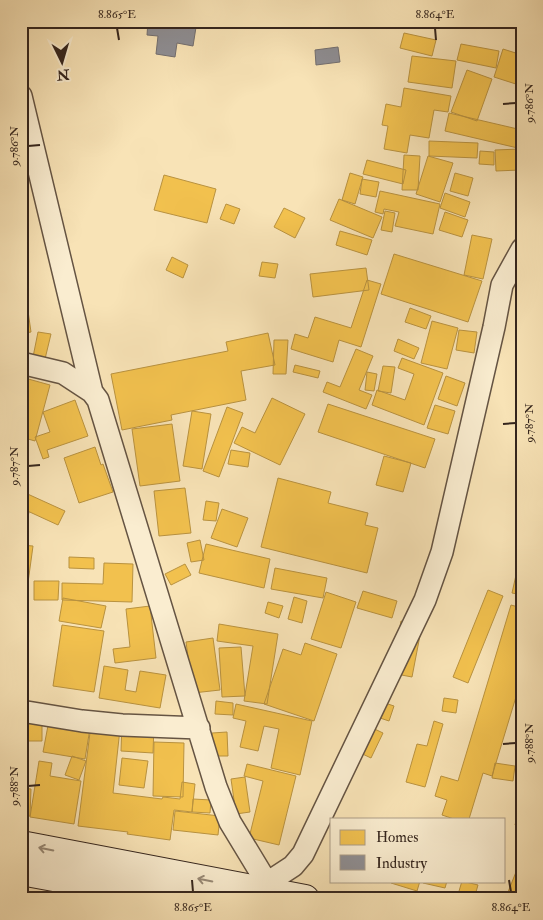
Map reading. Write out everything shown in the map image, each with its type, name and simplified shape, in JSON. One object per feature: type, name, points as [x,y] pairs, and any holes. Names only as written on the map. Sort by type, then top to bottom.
[{"type":"main road","points":[[21,845],[270,888],[305,899]]},
{"type":"main road","points":[[21,871],[92,884],[201,899]]},
{"type":"street","points":[[21,96],[92,392]]},
{"type":"street","points":[[21,363],[63,374],[92,392],[98,400],[216,787],[230,822],[270,888],[303,854],[425,600],[442,552],[502,285],[522,249]]},
{"type":"street","points":[[21,711],[82,721],[122,725],[199,728]]},
{"type":"building: Homes","points":[[404,33],[436,40],[432,56],[400,48]]},
{"type":"building: Homes","points":[[461,44],[499,51],[496,68],[457,60]]},
{"type":"building: Homes","points":[[503,49],[522,55],[522,86],[494,77]]},
{"type":"building: Homes","points":[[412,56],[456,61],[452,88],[408,82]]},
{"type":"building: Homes","points":[[467,70],[492,79],[477,121],[451,112]]},
{"type":"building: Homes","points":[[404,88],[451,96],[448,112],[434,110],[429,138],[410,135],[407,153],[384,149],[388,126],[382,125],[386,104],[401,107]]},
{"type":"building: Homes","points":[[449,113],[522,130],[522,149],[445,131]]},
{"type":"building: Homes","points":[[429,141],[478,143],[477,158],[429,156]]},
{"type":"building: Homes","points":[[520,149],[520,170],[496,171],[495,150]]},
{"type":"building: Homes","points":[[480,151],[494,152],[494,165],[479,164]]},
{"type":"building: Homes","points":[[404,155],[420,156],[418,190],[402,190]]},
{"type":"building: Homes","points":[[428,156],[453,163],[440,202],[416,194]]},
{"type":"building: Homes","points":[[367,160],[406,170],[403,184],[363,174]]},
{"type":"building: Homes","points":[[350,173],[363,177],[355,204],[342,200]]},
{"type":"building: Homes","points":[[455,173],[473,178],[468,196],[450,191]]},
{"type":"building: Homes","points":[[164,175],[216,189],[207,223],[154,210]]},
{"type":"building: Homes","points":[[362,179],[379,182],[376,197],[360,194]]},
{"type":"building: Homes","points":[[380,191],[440,204],[433,234],[395,226],[399,212],[384,209],[383,214],[375,212]]},
{"type":"building: Homes","points":[[445,193],[470,202],[465,217],[440,208]]},
{"type":"building: Homes","points":[[339,199],[382,217],[373,238],[330,220]]},
{"type":"building: Homes","points":[[226,204],[240,209],[234,224],[220,219]]},
{"type":"building: Homes","points":[[284,208],[305,218],[295,238],[274,227]]},
{"type":"building: Homes","points":[[385,211],[395,213],[392,232],[381,230]]},
{"type":"building: Homes","points":[[445,212],[468,220],[462,237],[439,230]]},
{"type":"building: Homes","points":[[340,231],[372,240],[367,255],[336,245]]},
{"type":"building: Homes","points":[[472,235],[492,239],[483,279],[464,275]]},
{"type":"building: Homes","points":[[21,249],[23,249],[28,289],[21,290]]},
{"type":"building: Homes","points":[[394,254],[482,281],[468,322],[381,294]]},
{"type":"building: Homes","points":[[172,257],[188,265],[183,278],[166,270]]},
{"type":"building: Homes","points":[[262,262],[278,264],[275,278],[259,276]]},
{"type":"building: Homes","points":[[366,268],[369,290],[313,297],[310,274]]},
{"type":"building: Homes","points":[[367,280],[381,284],[361,347],[339,340],[333,362],[291,349],[295,334],[308,338],[315,317],[351,328]]},
{"type":"building: Homes","points":[[21,297],[26,297],[31,332],[21,334]]},
{"type":"building: Homes","points":[[410,308],[431,316],[426,329],[405,322]]},
{"type":"building: Homes","points":[[432,321],[458,328],[447,369],[421,363]]},
{"type":"building: Homes","points":[[459,330],[477,332],[474,353],[456,350]]},
{"type":"building: Homes","points":[[38,332],[51,334],[45,359],[33,357]]},
{"type":"building: Homes","points":[[268,333],[275,365],[241,371],[246,400],[171,415],[172,420],[122,430],[111,374],[228,351],[226,342]]},
{"type":"building: Homes","points":[[398,339],[419,348],[414,359],[394,351]]},
{"type":"building: Homes","points":[[274,340],[288,340],[286,374],[273,374]]},
{"type":"building: Homes","points":[[356,349],[373,356],[359,390],[372,395],[366,409],[323,392],[327,382],[340,387]]},
{"type":"building: Homes","points":[[402,358],[443,373],[424,425],[372,405],[377,390],[405,400],[414,374],[398,368]]},
{"type":"building: Homes","points":[[295,365],[320,371],[318,378],[293,372]]},
{"type":"building: Homes","points":[[383,366],[395,367],[391,393],[378,391]]},
{"type":"building: Homes","points":[[367,372],[377,374],[374,391],[365,390]]},
{"type":"building: Homes","points":[[446,376],[465,383],[457,406],[438,399]]},
{"type":"building: Homes","points":[[21,377],[50,385],[35,441],[21,437]]},
{"type":"building: Homes","points":[[272,398],[305,414],[280,465],[234,443],[242,427],[255,433]]},
{"type":"building: Homes","points":[[75,400],[88,436],[47,450],[49,457],[43,459],[35,437],[50,432],[43,412]]},
{"type":"building: Homes","points":[[328,404],[435,439],[425,468],[318,432]]},
{"type":"building: Homes","points":[[435,405],[455,411],[448,434],[427,428]]},
{"type":"building: Homes","points":[[227,407],[243,413],[219,477],[203,471]]},
{"type":"building: Homes","points":[[192,411],[211,414],[202,469],[183,466]]},
{"type":"building: Homes","points":[[172,424],[180,481],[140,486],[132,429]]},
{"type":"building: Homes","points":[[95,447],[113,492],[79,503],[64,458]]},
{"type":"building: Homes","points":[[231,450],[250,453],[248,467],[228,464]]},
{"type":"building: Homes","points":[[384,456],[411,463],[403,492],[376,485]]},
{"type":"building: Homes","points":[[278,478],[331,492],[328,503],[368,513],[365,525],[378,528],[367,573],[261,547]]},
{"type":"building: Homes","points":[[185,488],[191,533],[159,536],[154,491]]},
{"type":"building: Homes","points":[[21,491],[65,511],[58,525],[21,508]]},
{"type":"building: Homes","points":[[206,501],[219,503],[216,521],[203,520]]},
{"type":"building: Homes","points":[[222,509],[248,518],[237,547],[211,538]]},
{"type":"building: Homes","points":[[21,511],[29,512],[25,530],[21,529]]},
{"type":"building: Homes","points":[[200,540],[204,560],[191,562],[187,543]]},
{"type":"building: Homes","points":[[206,544],[270,559],[264,588],[199,573]]},
{"type":"building: Homes","points":[[21,545],[33,546],[27,590],[21,590]]},
{"type":"building: Homes","points":[[522,548],[522,595],[512,593]]},
{"type":"building: Homes","points":[[69,557],[94,558],[94,569],[69,568]]},
{"type":"building: Homes","points":[[104,563],[133,564],[132,602],[62,600],[62,583],[103,584]]},
{"type":"building: Homes","points":[[185,564],[191,575],[171,585],[165,574]]},
{"type":"building: Homes","points":[[275,568],[327,578],[323,598],[271,589]]},
{"type":"building: Homes","points":[[34,581],[59,581],[58,600],[34,600]]},
{"type":"building: Homes","points":[[488,590],[503,596],[468,683],[453,677]]},
{"type":"building: Homes","points":[[363,591],[397,601],[392,618],[357,608]]},
{"type":"building: Homes","points":[[326,592],[356,602],[341,648],[311,639]]},
{"type":"building: Homes","points":[[294,597],[307,601],[302,623],[288,619]]},
{"type":"building: Homes","points":[[63,598],[106,606],[101,628],[59,621]]},
{"type":"building: Homes","points":[[268,602],[283,606],[279,618],[265,613]]},
{"type":"building: Homes","points":[[511,605],[522,608],[522,677],[492,776],[483,773],[469,818],[451,818],[442,815],[447,800],[435,796],[441,776],[458,781]]},
{"type":"building: Homes","points":[[150,606],[156,658],[115,663],[113,649],[130,647],[126,609]]},
{"type":"building: Homes","points":[[401,621],[422,625],[412,677],[391,673]]},
{"type":"building: Homes","points":[[219,624],[278,634],[267,704],[244,701],[253,646],[217,641]]},
{"type":"building: Homes","points":[[62,625],[104,631],[94,692],[53,686]]},
{"type":"building: Homes","points":[[213,638],[220,690],[193,693],[186,642]]},
{"type":"building: Homes","points":[[305,643],[337,654],[314,721],[264,704],[283,649],[301,655]]},
{"type":"building: Homes","points":[[241,647],[245,696],[222,697],[219,648]]},
{"type":"building: Homes","points":[[104,666],[128,670],[125,690],[136,692],[140,671],[166,675],[160,708],[99,698]]},
{"type":"building: Homes","points":[[444,698],[458,700],[456,713],[442,711]]},
{"type":"building: Homes","points":[[376,700],[394,706],[389,721],[371,715]]},
{"type":"building: Homes","points":[[216,701],[233,703],[233,715],[215,714]]},
{"type":"building: Homes","points":[[236,704],[312,721],[300,775],[271,768],[279,729],[264,726],[258,751],[240,747],[246,721],[233,718]]},
{"type":"building: Homes","points":[[50,715],[91,722],[85,759],[43,752]]},
{"type":"building: Homes","points":[[21,716],[42,716],[42,741],[21,741]]},
{"type":"building: Homes","points":[[434,721],[443,724],[425,787],[406,782],[417,744],[427,746]]},
{"type":"building: Homes","points":[[122,723],[154,725],[153,753],[121,751]]},
{"type":"building: Homes","points":[[364,724],[383,733],[371,758],[352,749]]},
{"type":"building: Homes","points":[[91,725],[120,729],[113,793],[162,799],[163,797],[180,799],[182,782],[195,784],[192,812],[174,810],[170,840],[127,834],[128,832],[78,826]]},
{"type":"building: Homes","points":[[227,732],[228,756],[212,756],[212,733]]},
{"type":"building: Homes","points":[[154,742],[184,743],[183,797],[153,796]]},
{"type":"building: Homes","points":[[72,756],[86,761],[79,780],[65,775]]},
{"type":"building: Homes","points":[[122,758],[148,761],[144,788],[119,785]]},
{"type":"building: Homes","points":[[39,761],[52,763],[50,776],[81,781],[74,824],[30,817]]},
{"type":"building: Homes","points":[[495,763],[515,766],[513,781],[492,778]]},
{"type":"building: Homes","points":[[247,764],[296,776],[279,845],[249,838],[263,781],[244,776]]},
{"type":"building: Homes","points":[[245,777],[250,812],[236,814],[231,779]]},
{"type":"building: Homes","points":[[21,788],[31,789],[30,816],[21,816]]},
{"type":"building: Homes","points":[[193,799],[211,800],[210,813],[192,812]]},
{"type":"building: Homes","points":[[522,803],[522,827],[515,825]]},
{"type":"building: Homes","points":[[175,811],[220,816],[218,835],[173,830]]},
{"type":"building: Homes","points":[[516,872],[522,874],[522,897],[508,892]]},
{"type":"building: Homes","points":[[392,882],[420,882],[417,891]]},
{"type":"building: Homes","points":[[423,882],[447,882],[445,888]]},
{"type":"building: Homes","points":[[462,882],[478,885],[474,899],[457,898]]},
{"type":"building: Industry","points":[[148,21],[197,21],[193,46],[177,43],[175,57],[156,54],[158,36],[147,35]]},
{"type":"building: Industry","points":[[338,47],[340,62],[316,65],[315,50]]}]
